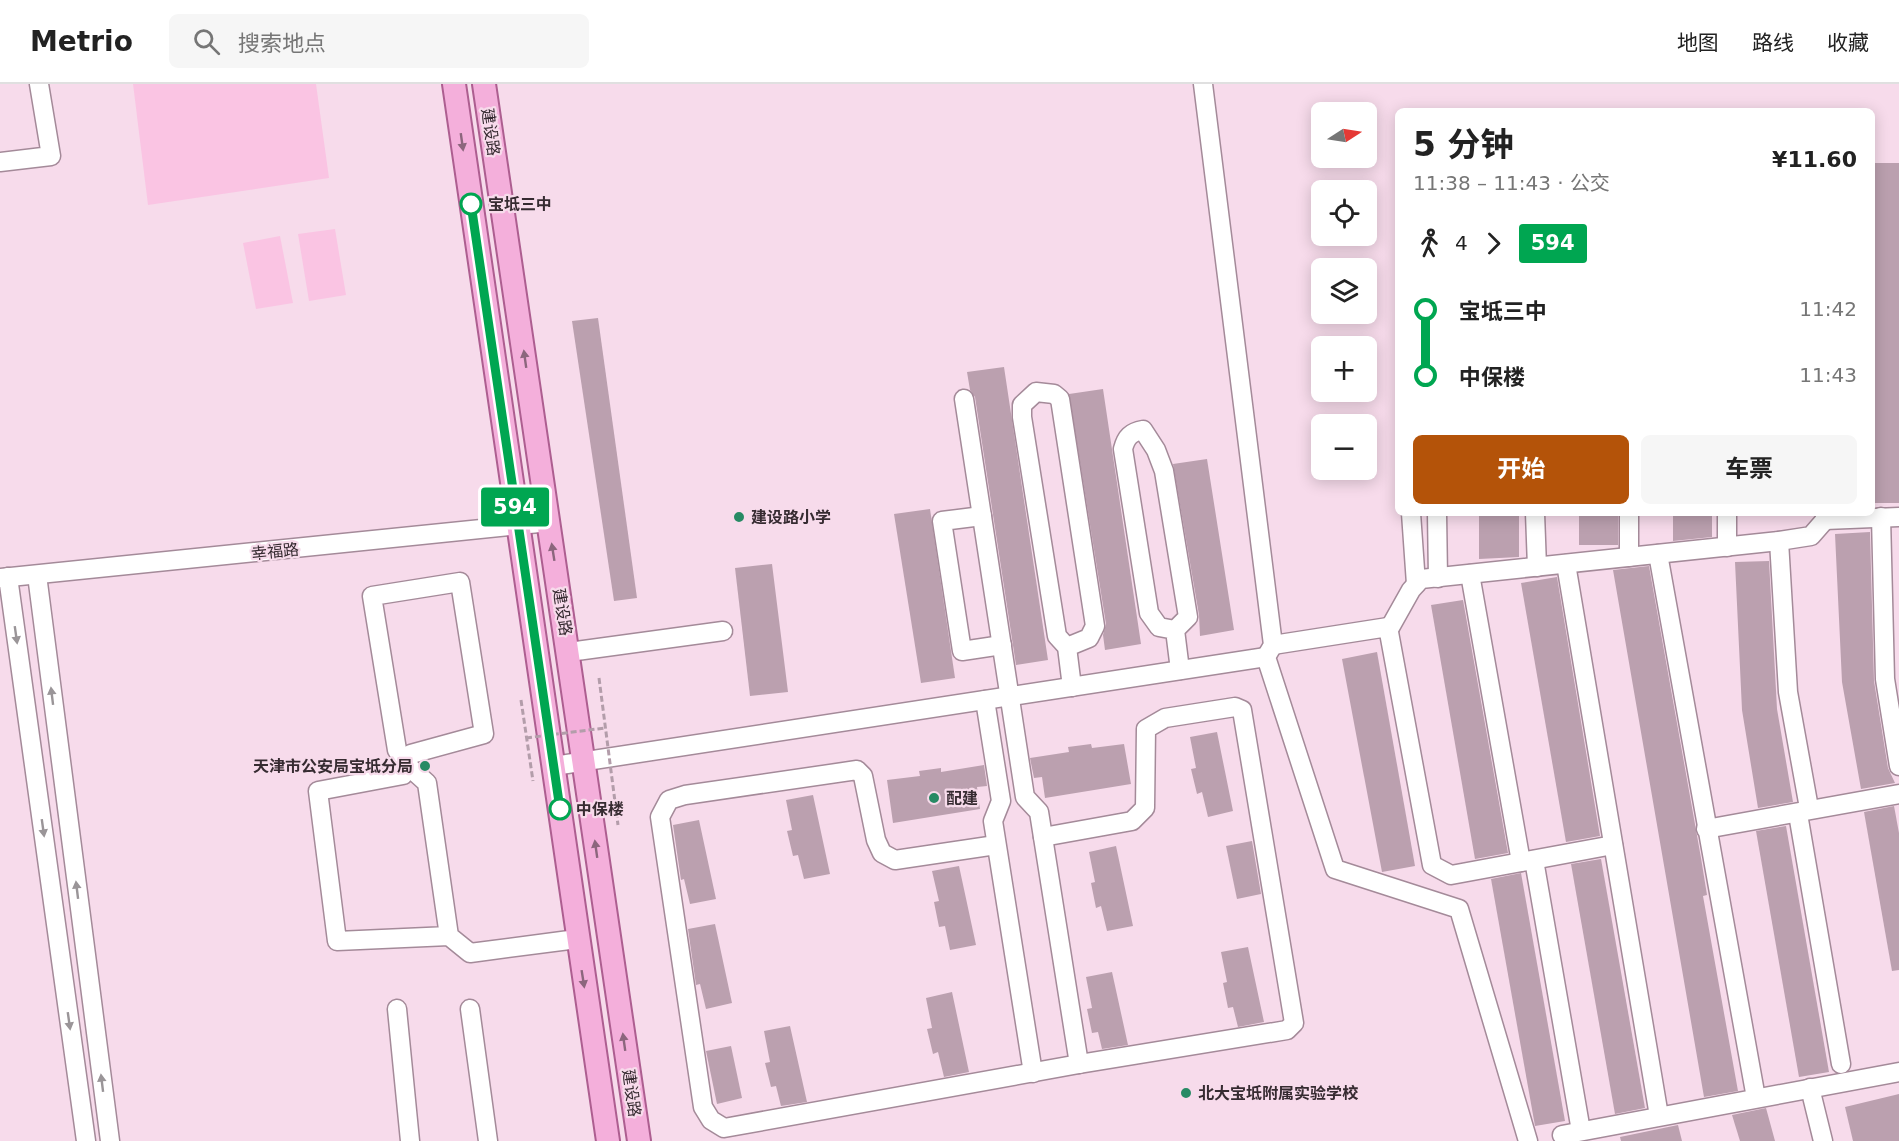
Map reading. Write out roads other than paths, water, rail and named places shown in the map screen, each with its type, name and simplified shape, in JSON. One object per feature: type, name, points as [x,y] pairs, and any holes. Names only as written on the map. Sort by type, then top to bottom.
[{"type":"main road","name":"建设路","points":[[454,84],[608,1141]]},
{"type":"main road","name":"建设路","points":[[484,84],[639,1141]]},
{"type":"street","points":[[0,162],[51,156],[39,84]]},
{"type":"street","points":[[1203,84],[1269,651],[1335,869],[1459,909],[1528,1141]]},
{"type":"street","points":[[1067,648],[1089,638],[1095,626],[1060,399],[1054,394],[1036,392],[1022,405],[1022,417],[1057,636],[1067,648],[1072,687]]},
{"type":"street","points":[[964,399],[1025,797],[1039,812],[1078,1064]]},
{"type":"street","points":[[1143,430],[1156,450],[1164,471],[1188,617],[1174,630],[1159,627],[1149,613],[1123,449],[1126,439],[1132,432],[1143,430]]},
{"type":"street","points":[[982,516],[942,521],[962,651],[1002,645]]},
{"type":"street","points":[[1411,516],[1416,584]]},
{"type":"street","points":[[1437,516],[1438,578]]},
{"type":"street","points":[[1535,516],[1537,567]]},
{"type":"street","points":[[1629,516],[1629,557]]},
{"type":"street","points":[[1727,516],[1727,547]]},
{"type":"street","points":[[1388,631],[1421,579],[1779,542],[1811,536],[1825,517],[1890,518],[1885,679],[1899,766]]},
{"type":"street","name":"幸福路","points":[[4,578],[549,522]]},
{"type":"street","points":[[1779,542],[1788,692],[1803,811],[1841,1064]]},
{"type":"street","points":[[1658,554],[1756,1098]]},
{"type":"street","points":[[1566,564],[1659,1116]]},
{"type":"street","points":[[1470,574],[1581,1131]]},
{"type":"street","points":[[37,575],[110,1141]]},
{"type":"street","points":[[4,578],[86,1141]]},
{"type":"street","points":[[449,936],[427,783],[407,765],[397,750],[372,596],[460,582],[484,734],[411,754],[407,765],[403,776],[318,790],[337,941],[449,936],[470,953],[577,939]]},
{"type":"street","points":[[554,766],[1180,670],[1388,627],[1432,865],[1451,875],[1613,845]]},
{"type":"street","points":[[1174,630],[1180,670]]},
{"type":"street","points":[[568,652],[723,631]]},
{"type":"street","points":[[985,700],[1001,801],[993,821],[996,845],[1033,1073]]},
{"type":"street","points":[[996,845],[895,860],[882,852],[876,840],[863,776],[857,770],[684,795],[669,800],[660,817],[703,1107],[711,1120],[724,1128],[1078,1064],[1287,1030],[1294,1023],[1242,710],[1236,707],[1165,718],[1146,729],[1145,808],[1132,821],[1043,837]]},
{"type":"street","points":[[1706,829],[1899,794]]},
{"type":"street","points":[[1001,801],[1025,797]]},
{"type":"street","points":[[470,1009],[488,1141]]},
{"type":"street","points":[[397,1010],[410,1141]]},
{"type":"street","points":[[1562,1135],[1899,1072]]},
{"type":"street","points":[[1810,1088],[1824,1141]]},
{"type":"place","name":"宝坻三中","points":[[471,204]]},
{"type":"place","name":"建设路小学","points":[[739,517]]},
{"type":"place","name":"天津市公安局宝坻分局","points":[[425,766]]},
{"type":"place","name":"配建","points":[[934,798]]},
{"type":"place","name":"中保楼","points":[[560,809]]},
{"type":"place","name":"北大宝坻附属实验学校","points":[[1186,1093]]}]
